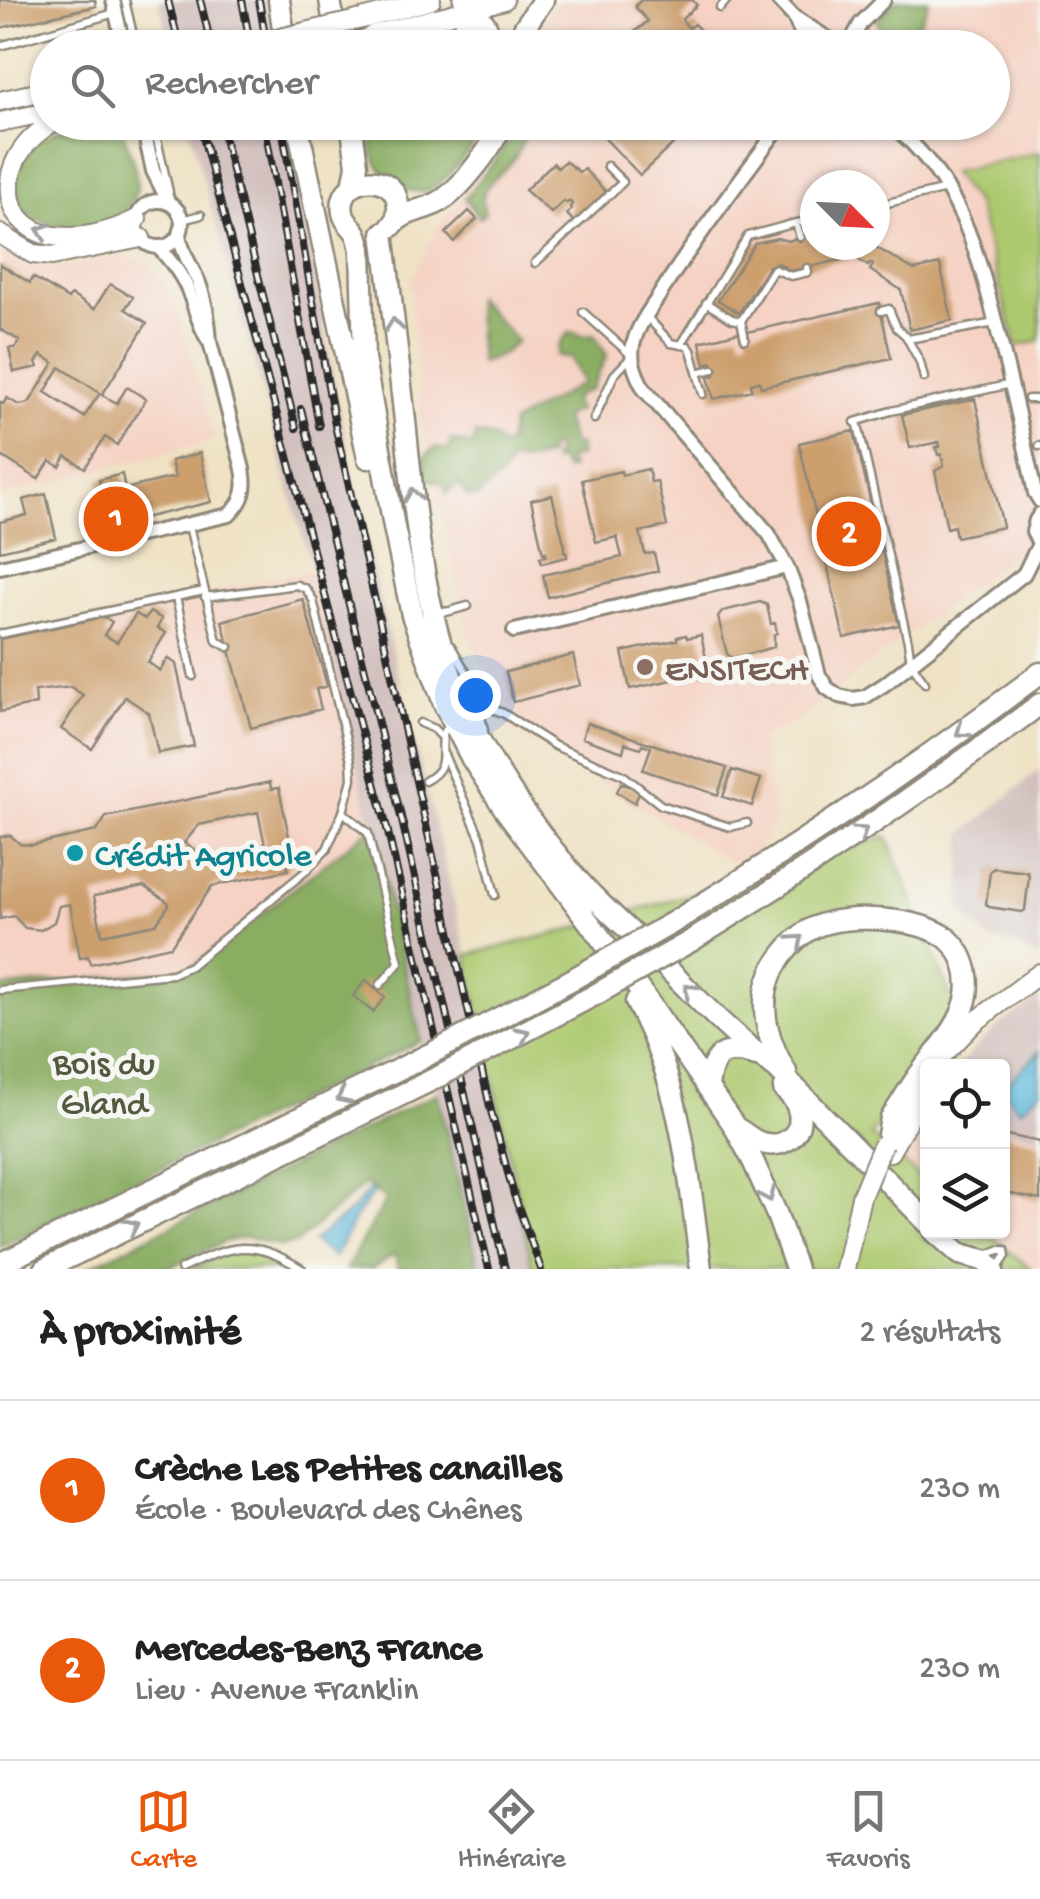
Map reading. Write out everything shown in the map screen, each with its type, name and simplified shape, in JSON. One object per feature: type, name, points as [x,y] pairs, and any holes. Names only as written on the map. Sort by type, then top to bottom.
[{"type":"main road","points":[[279,0],[283,30]]},
{"type":"main road","points":[[330,0],[334,30]]},
{"type":"main road","points":[[343,0],[357,30]]},
{"type":"main road","points":[[369,30],[431,0]]},
{"type":"main road","points":[[389,30],[473,3],[504,0]]},
{"type":"main road","points":[[523,30],[542,0]]},
{"type":"main road","points":[[465,30],[473,3]]},
{"type":"main road","points":[[473,3],[488,30]]},
{"type":"main road","points":[[0,101],[30,94]]},
{"type":"main road","points":[[0,122],[30,116]]},
{"type":"main road","points":[[30,138],[8,164],[4,182],[7,200],[31,228],[46,234],[81,236],[141,221]]},
{"type":"main road","points":[[301,140],[393,578],[422,612],[443,648],[460,698],[489,756],[528,816],[579,881],[761,1058],[776,1068],[920,1215]]},
{"type":"main road","points":[[354,140],[357,165],[343,210],[356,232],[362,262],[364,359],[422,612]]},
{"type":"main road","points":[[365,140],[369,159],[398,202],[390,226],[422,612],[428,666],[448,731],[602,938],[733,1124],[777,1215],[796,1269]]},
{"type":"main road","points":[[353,186],[366,180],[412,198],[429,196],[440,190],[482,140]]},
{"type":"main road","points":[[356,232],[369,236],[439,202],[494,140]]},
{"type":"main road","points":[[0,234],[33,254],[52,256],[141,221]]},
{"type":"main road","points":[[0,1264],[430,1054],[672,923],[862,803],[1040,673]]},
{"type":"main road","points":[[45,1269],[436,1078],[690,941],[878,821],[1040,704]]},
{"type":"main road","points":[[798,1090],[773,1049],[765,1006],[774,967],[791,944],[813,928],[838,919],[868,918],[930,929],[948,939],[962,956],[968,977],[966,1000],[956,1022],[892,1118],[887,1144]]},
{"type":"main road","points":[[602,938],[660,1048],[687,1153],[701,1269]]},
{"type":"main road","points":[[941,1059],[975,1022],[1040,973]]},
{"type":"main road","points":[[953,1059],[1001,1013],[1040,985]]},
{"type":"main road","points":[[708,1086],[714,1062],[726,1052],[761,1058],[795,1102],[800,1118],[795,1134],[785,1142],[770,1145],[733,1124]]},
{"type":"main road","points":[[845,1269],[865,1200],[887,1144],[920,1089]]},
{"type":"main road","points":[[887,1144],[920,1101]]},
{"type":"main road","points":[[854,1269],[865,1200]]},
{"type":"main road","points":[[944,1239],[980,1265]]},
{"type":"street","points":[[778,0],[810,30]]},
{"type":"street","points":[[858,30],[884,0]]},
{"type":"street","points":[[794,17],[800,30]]},
{"type":"street","points":[[146,140],[153,171],[169,203]]},
{"type":"street","points":[[770,140],[646,316],[634,340],[632,356],[644,389],[769,534],[800,601],[826,688],[839,696],[865,697],[1024,574],[1039,544],[1033,526],[1040,514]]},
{"type":"street","points":[[905,140],[947,189],[975,244],[1040,502]]},
{"type":"street","points":[[153,171],[141,221],[152,246],[171,244],[180,236]]},
{"type":"street","points":[[0,566],[229,515],[246,490],[200,286],[181,244],[182,220],[175,207],[156,201],[141,221]]},
{"type":"street","points":[[158,247],[189,290],[200,327],[210,342]]},
{"type":"street","points":[[514,631],[786,567]]},
{"type":"lane","points":[[125,0],[132,30]]},
{"type":"lane","points":[[720,8],[726,0]]},
{"type":"lane","points":[[46,30],[115,6]]},
{"type":"lane","points":[[0,46],[30,36]]},
{"type":"lane","points":[[157,140],[169,203]]},
{"type":"lane","points":[[535,263],[622,182],[607,166]]},
{"type":"lane","points":[[890,202],[947,189]]},
{"type":"lane","points":[[182,220],[201,215]]},
{"type":"lane","points":[[681,345],[748,236],[800,222]]},
{"type":"lane","points":[[796,223],[800,237]]},
{"type":"lane","points":[[745,339],[742,321],[774,269],[791,276],[808,272],[807,268]]},
{"type":"lane","points":[[706,303],[742,321]]},
{"type":"lane","points":[[881,311],[889,310],[897,328],[908,339],[924,378]]},
{"type":"lane","points":[[583,312],[632,356],[614,376],[594,419]]},
{"type":"lane","points":[[646,316],[671,342],[691,350],[702,394]]},
{"type":"lane","points":[[908,339],[996,322]]},
{"type":"lane","points":[[697,373],[713,368]]},
{"type":"lane","points":[[926,682],[911,663],[855,422],[1011,384]]},
{"type":"lane","points":[[1028,399],[1040,401]]},
{"type":"lane","points":[[189,525],[217,641],[229,647]]},
{"type":"lane","points":[[0,634],[176,597],[297,585],[306,589],[313,600],[351,760],[352,779],[327,848],[314,864],[190,966],[172,974],[0,990]]},
{"type":"lane","points":[[176,597],[193,676]]},
{"type":"lane","points":[[422,612],[446,612],[468,606]]},
{"type":"lane","points":[[422,612],[476,687],[489,756]]},
{"type":"lane","points":[[480,705],[502,713],[555,746],[623,774],[661,804],[730,827],[747,823]]},
{"type":"lane","points":[[420,722],[448,731],[439,770],[424,780]]},
{"type":"lane","points":[[444,755],[481,839],[494,896]]},
{"type":"lane","points":[[343,812],[368,833],[399,963],[380,985]]},
{"type":"lane","points":[[181,1269],[240,1246],[277,1256],[302,1269]]},
{"type":"shaded area","points":[[159,0],[272,0],[279,30],[166,30]]},
{"type":"shaded area","points":[[563,0],[1040,0],[1040,533],[799,719],[760,739],[776,822],[745,871],[502,723],[492,685],[469,637],[421,419],[410,282],[437,227],[505,140],[1010,140],[1010,30],[535,30],[547,12]]},
{"type":"shaded area","points":[[193,140],[289,140],[351,469],[467,955],[533,1269],[479,1269],[421,1041],[312,570]]},
{"type":"shaded area","points":[[0,245],[28,262],[66,268],[116,255],[143,262],[163,279],[180,320],[215,440],[0,496]]},
{"type":"shaded area","points":[[312,570],[372,827],[191,969],[0,988],[0,637]]},
{"type":"shaded area","points":[[1040,769],[1040,959],[1010,943],[989,939],[960,909],[963,834]]},
{"type":"shaded area","points":[[1040,998],[1040,1137],[1010,1131],[1010,1059],[965,1059],[998,1026]]},
{"type":"shaded area","points":[[920,1117],[920,1178],[896,1157]]},
{"type":"shaded area","points":[[1010,1131],[1040,1137],[1040,1269],[1030,1269],[994,1239],[1010,1239]]},
{"type":"green space","points":[[896,0],[929,0],[914,30],[880,30],[877,20]]},
{"type":"green space","points":[[42,140],[125,140],[137,185],[128,208],[101,226],[84,228],[67,228],[34,217],[21,208],[15,177],[19,160]]},
{"type":"green space","points":[[372,140],[476,140],[451,173],[436,186],[420,192],[402,187],[390,178],[379,167]]},
{"type":"green space","points":[[507,140],[524,140],[514,159],[486,188],[485,213],[480,218],[465,198]]},
{"type":"green space","points":[[1040,152],[1040,341],[1017,346],[976,204],[951,172]]},
{"type":"green space","points":[[475,297],[517,341],[503,354],[480,363]]},
{"type":"green space","points":[[570,332],[594,335],[607,355],[591,389],[573,400],[578,410],[564,417],[573,446],[580,445],[579,456],[568,459],[571,469],[564,469],[560,461],[552,461],[555,446],[549,447],[548,455],[539,459],[510,461],[500,477],[477,497],[467,496],[458,483],[447,494],[443,483],[426,479],[424,457],[435,448],[449,449],[451,440],[473,446],[475,434],[492,437],[500,445],[508,444],[512,423],[583,383],[570,357],[557,356],[560,342]]},
{"type":"green space","name":"Bois du Gland","points":[[372,827],[421,1041],[0,1247],[0,988],[191,969]]},
{"type":"green space","points":[[887,836],[955,1007],[871,1136],[920,1177],[920,1239],[995,1239],[1031,1269],[533,1269],[467,955],[566,931]]},
{"type":"green space","points":[[437,1093],[479,1269],[398,1269],[395,1254],[372,1269],[346,1269],[386,1200],[366,1183],[296,1243],[280,1246],[245,1237],[224,1242],[166,1269],[85,1269]]},
{"type":"green space","points":[[245,1250],[286,1269],[190,1269],[224,1254]]},
{"type":"water","points":[[1040,1051],[1040,1091],[1020,1110],[1010,1099],[1010,1080]]},
{"type":"water","points":[[370,1189],[374,1192],[334,1258],[313,1241],[352,1210]]},
{"type":"building","points":[[0,0],[95,0],[96,6],[0,28]]},
{"type":"building","points":[[641,0],[692,0],[697,5],[682,19],[689,28],[694,24],[700,30],[637,30],[648,21],[636,5]]},
{"type":"building","points":[[606,140],[677,140],[640,175]]},
{"type":"building","points":[[565,161],[579,172],[584,169],[606,192],[574,222],[567,214],[572,209],[569,201],[551,213],[525,190],[553,163],[558,168]]},
{"type":"building","points":[[469,211],[477,219],[454,242],[446,233]]},
{"type":"building","points":[[800,237],[800,260],[841,260],[791,271],[778,263],[769,266],[739,313],[718,300],[755,243],[777,238],[788,241]]},
{"type":"building","points":[[890,256],[914,270],[940,264],[952,320],[910,330],[901,290],[870,270],[873,265],[859,260],[890,260]]},
{"type":"building","points":[[0,264],[30,283],[33,277],[68,299],[71,295],[94,309],[110,284],[133,297],[125,309],[147,323],[102,395],[117,403],[127,387],[146,399],[117,445],[105,437],[85,468],[66,456],[60,467],[50,461],[38,479],[0,455],[0,402],[3,404],[7,398],[19,405],[29,403],[54,363],[41,355],[38,367],[14,372],[9,348],[15,348],[20,341],[0,329]],"holes":[[[60,367],[100,393],[84,417],[45,392]]]},
{"type":"building","points":[[879,303],[891,358],[761,387],[759,381],[751,383],[752,390],[714,399],[708,377],[715,375],[712,362],[705,364],[700,342],[739,332],[741,340],[749,338],[747,332]]},
{"type":"building","points":[[975,399],[1003,527],[956,537],[954,526],[947,528],[935,471],[944,466],[936,447],[940,447],[939,442],[910,448],[902,415]]},
{"type":"building","points":[[854,431],[899,625],[844,638],[799,443]]},
{"type":"building","points":[[200,453],[211,502],[110,526],[99,480],[122,474],[125,489],[175,477],[171,461]]},
{"type":"building","points":[[648,469],[651,482],[657,481],[667,526],[640,532],[645,554],[654,553],[658,571],[548,597],[543,575],[622,557],[617,537],[596,542],[582,480]]},
{"type":"building","points":[[46,494],[56,538],[0,551],[0,522],[27,515],[23,500]]},
{"type":"building","points":[[552,495],[567,557],[542,563],[540,557],[546,556],[546,552],[543,553],[531,500]]},
{"type":"building","points":[[303,599],[327,686],[316,689],[321,709],[251,728],[222,621]]},
{"type":"building","points":[[760,602],[767,605],[771,624],[775,623],[774,647],[730,656],[718,617],[723,611]]},
{"type":"building","points":[[150,612],[162,619],[157,628],[166,633],[148,662],[160,671],[168,658],[176,664],[194,746],[158,753],[149,713],[125,697],[92,749],[61,729],[83,695],[71,687],[35,691],[36,704],[0,712],[0,639],[104,617],[112,622],[104,635],[117,642],[136,614],[145,619]]},
{"type":"building","points":[[686,635],[701,635],[709,672],[630,689],[622,652]]},
{"type":"building","points":[[573,655],[580,685],[513,702],[506,672]]},
{"type":"building","points":[[587,723],[727,768],[718,795],[643,770],[651,747],[625,743],[623,752],[582,738]]},
{"type":"building","points":[[732,770],[761,779],[752,806],[723,797]]},
{"type":"building","points":[[270,782],[271,789],[279,788],[294,861],[287,863],[288,870],[212,886],[171,946],[90,964],[88,956],[80,958],[70,904],[59,906],[54,922],[41,930],[25,928],[14,916],[0,919],[0,837],[10,835],[20,844],[32,845],[97,831],[106,817]],"holes":[[[258,812],[266,850],[205,862],[204,856],[184,843],[199,825]],[[144,886],[169,905],[156,924],[102,935],[94,896]]]},
{"type":"building","points":[[621,783],[640,790],[635,803],[617,792]]},
{"type":"building","points":[[994,868],[1027,872],[1025,910],[986,904],[990,871]]},
{"type":"building","points":[[366,980],[385,997],[373,1012],[353,996]]},
{"type":"building","points":[[1010,1136],[1040,1142],[1040,1200],[1010,1194]]},
{"type":"railway","points":[[168,0],[176,30]]},
{"type":"railway","points":[[200,0],[208,30]]},
{"type":"railway","points":[[242,0],[248,30]]},
{"type":"railway","points":[[259,0],[264,30]]},
{"type":"railway","points":[[204,140],[387,828],[489,1269]]},
{"type":"railway","points":[[224,140],[296,428]]},
{"type":"railway","points":[[267,140],[319,426]]},
{"type":"railway","points":[[284,140],[335,425],[491,1111],[514,1195],[541,1269]]},
{"type":"railway","points":[[301,409],[403,825],[505,1269]]},
{"type":"place","name":"Crèche Les Petites canailles","points":[[116,519]]},
{"type":"place","name":"Mercedes-Benz France","points":[[849,534]]},
{"type":"place","name":"ENSITECH","points":[[645,667]]},
{"type":"place","name":"Crédit Agricole","points":[[75,853]]}]
